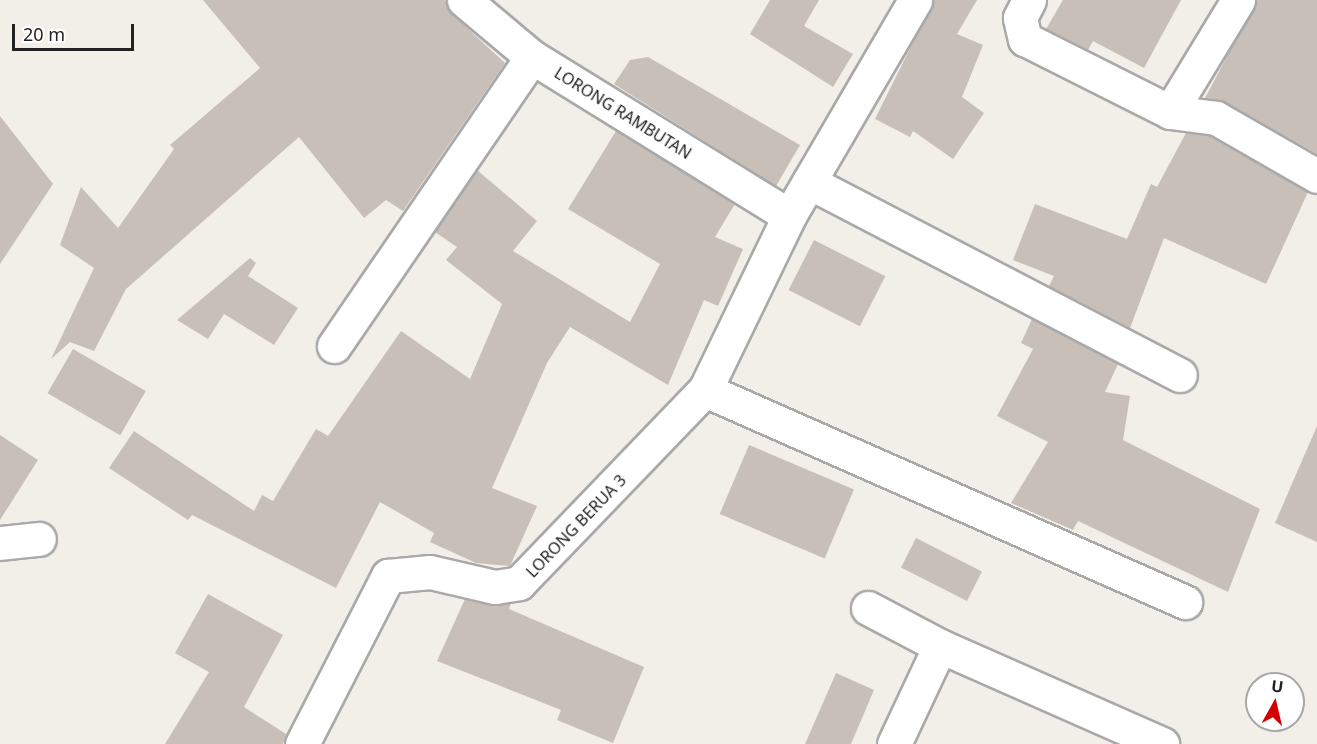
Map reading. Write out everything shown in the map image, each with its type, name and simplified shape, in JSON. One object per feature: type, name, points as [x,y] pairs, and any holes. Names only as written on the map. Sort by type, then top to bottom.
[{"type":"street","name":"LORONG RAMBUTAN","points":[[465,0],[532,57],[789,216]]},
{"type":"street","points":[[915,0],[789,216],[705,390],[1185,602]]},
{"type":"street","points":[[1029,0],[1020,18],[1025,39],[1170,112],[1216,118],[1317,176]]},
{"type":"street","points":[[1170,112],[1238,0]]},
{"type":"street","points":[[334,346],[532,57]]},
{"type":"street","points":[[809,182],[1180,375]]},
{"type":"street","name":"LORONG BERUA 3","points":[[302,744],[388,576],[430,572],[495,587],[519,583],[705,390]]},
{"type":"street","points":[[0,543],[39,539]]},
{"type":"street","points":[[868,608],[940,646],[1162,744]]},
{"type":"street","points":[[894,744],[940,646]]},
{"type":"building","points":[[203,0],[445,0],[452,14],[505,63],[403,211],[386,200],[364,218],[299,137],[126,289],[94,351],[70,342],[51,359],[94,268],[60,245],[81,187],[118,228],[174,149],[170,145],[260,68]]},
{"type":"building","points":[[770,0],[819,0],[804,26],[853,54],[833,87],[750,34]]},
{"type":"building","points":[[934,0],[977,0],[957,34],[983,45],[962,97],[984,113],[953,159],[913,131],[910,137],[875,119]]},
{"type":"building","points":[[1063,0],[1181,0],[1144,68],[1093,41],[1088,50],[1046,29]]},
{"type":"building","points":[[1257,0],[1317,0],[1317,154],[1225,102],[1205,98]]},
{"type":"building","points":[[648,57],[800,145],[776,186],[614,84],[630,60]]},
{"type":"building","points":[[0,116],[53,184],[0,264]]},
{"type":"building","points":[[616,131],[735,204],[715,237],[743,249],[718,306],[704,300],[668,385],[570,327],[547,363],[492,488],[537,506],[510,566],[476,563],[430,542],[434,533],[380,502],[336,588],[192,515],[188,520],[109,468],[134,431],[254,511],[262,495],[273,501],[316,429],[328,436],[401,331],[470,379],[502,304],[446,260],[457,247],[435,232],[477,170],[537,221],[513,251],[630,322],[660,264],[568,209]]},
{"type":"building","points":[[1186,133],[1210,136],[1308,192],[1266,284],[1164,238],[1130,328],[1049,286],[1054,276],[1013,260],[1035,204],[1127,239],[1151,184],[1157,187]]},
{"type":"building","points":[[814,240],[885,276],[860,326],[789,290]]},
{"type":"building","points":[[250,258],[256,263],[248,276],[298,308],[274,345],[224,314],[208,339],[177,320]]},
{"type":"building","points":[[1032,319],[1118,364],[1105,392],[1130,396],[1123,440],[1260,509],[1228,592],[1078,521],[1073,530],[1011,503],[1048,442],[997,416],[1033,349],[1021,343]]},
{"type":"building","points":[[73,349],[146,391],[120,435],[48,393]]},
{"type":"building","points":[[1317,426],[1317,542],[1275,523]]},
{"type":"building","points":[[0,435],[38,460],[0,520]]},
{"type":"building","points":[[749,445],[854,490],[825,559],[720,514]]},
{"type":"building","points":[[916,538],[982,572],[967,601],[901,567]]},
{"type":"building","points":[[208,594],[283,635],[244,707],[286,734],[283,744],[165,744],[209,672],[175,653]]},
{"type":"building","points":[[465,599],[511,603],[509,609],[644,667],[613,743],[557,720],[561,710],[437,661]]},
{"type":"building","points":[[836,673],[874,690],[851,744],[805,744]]}]
